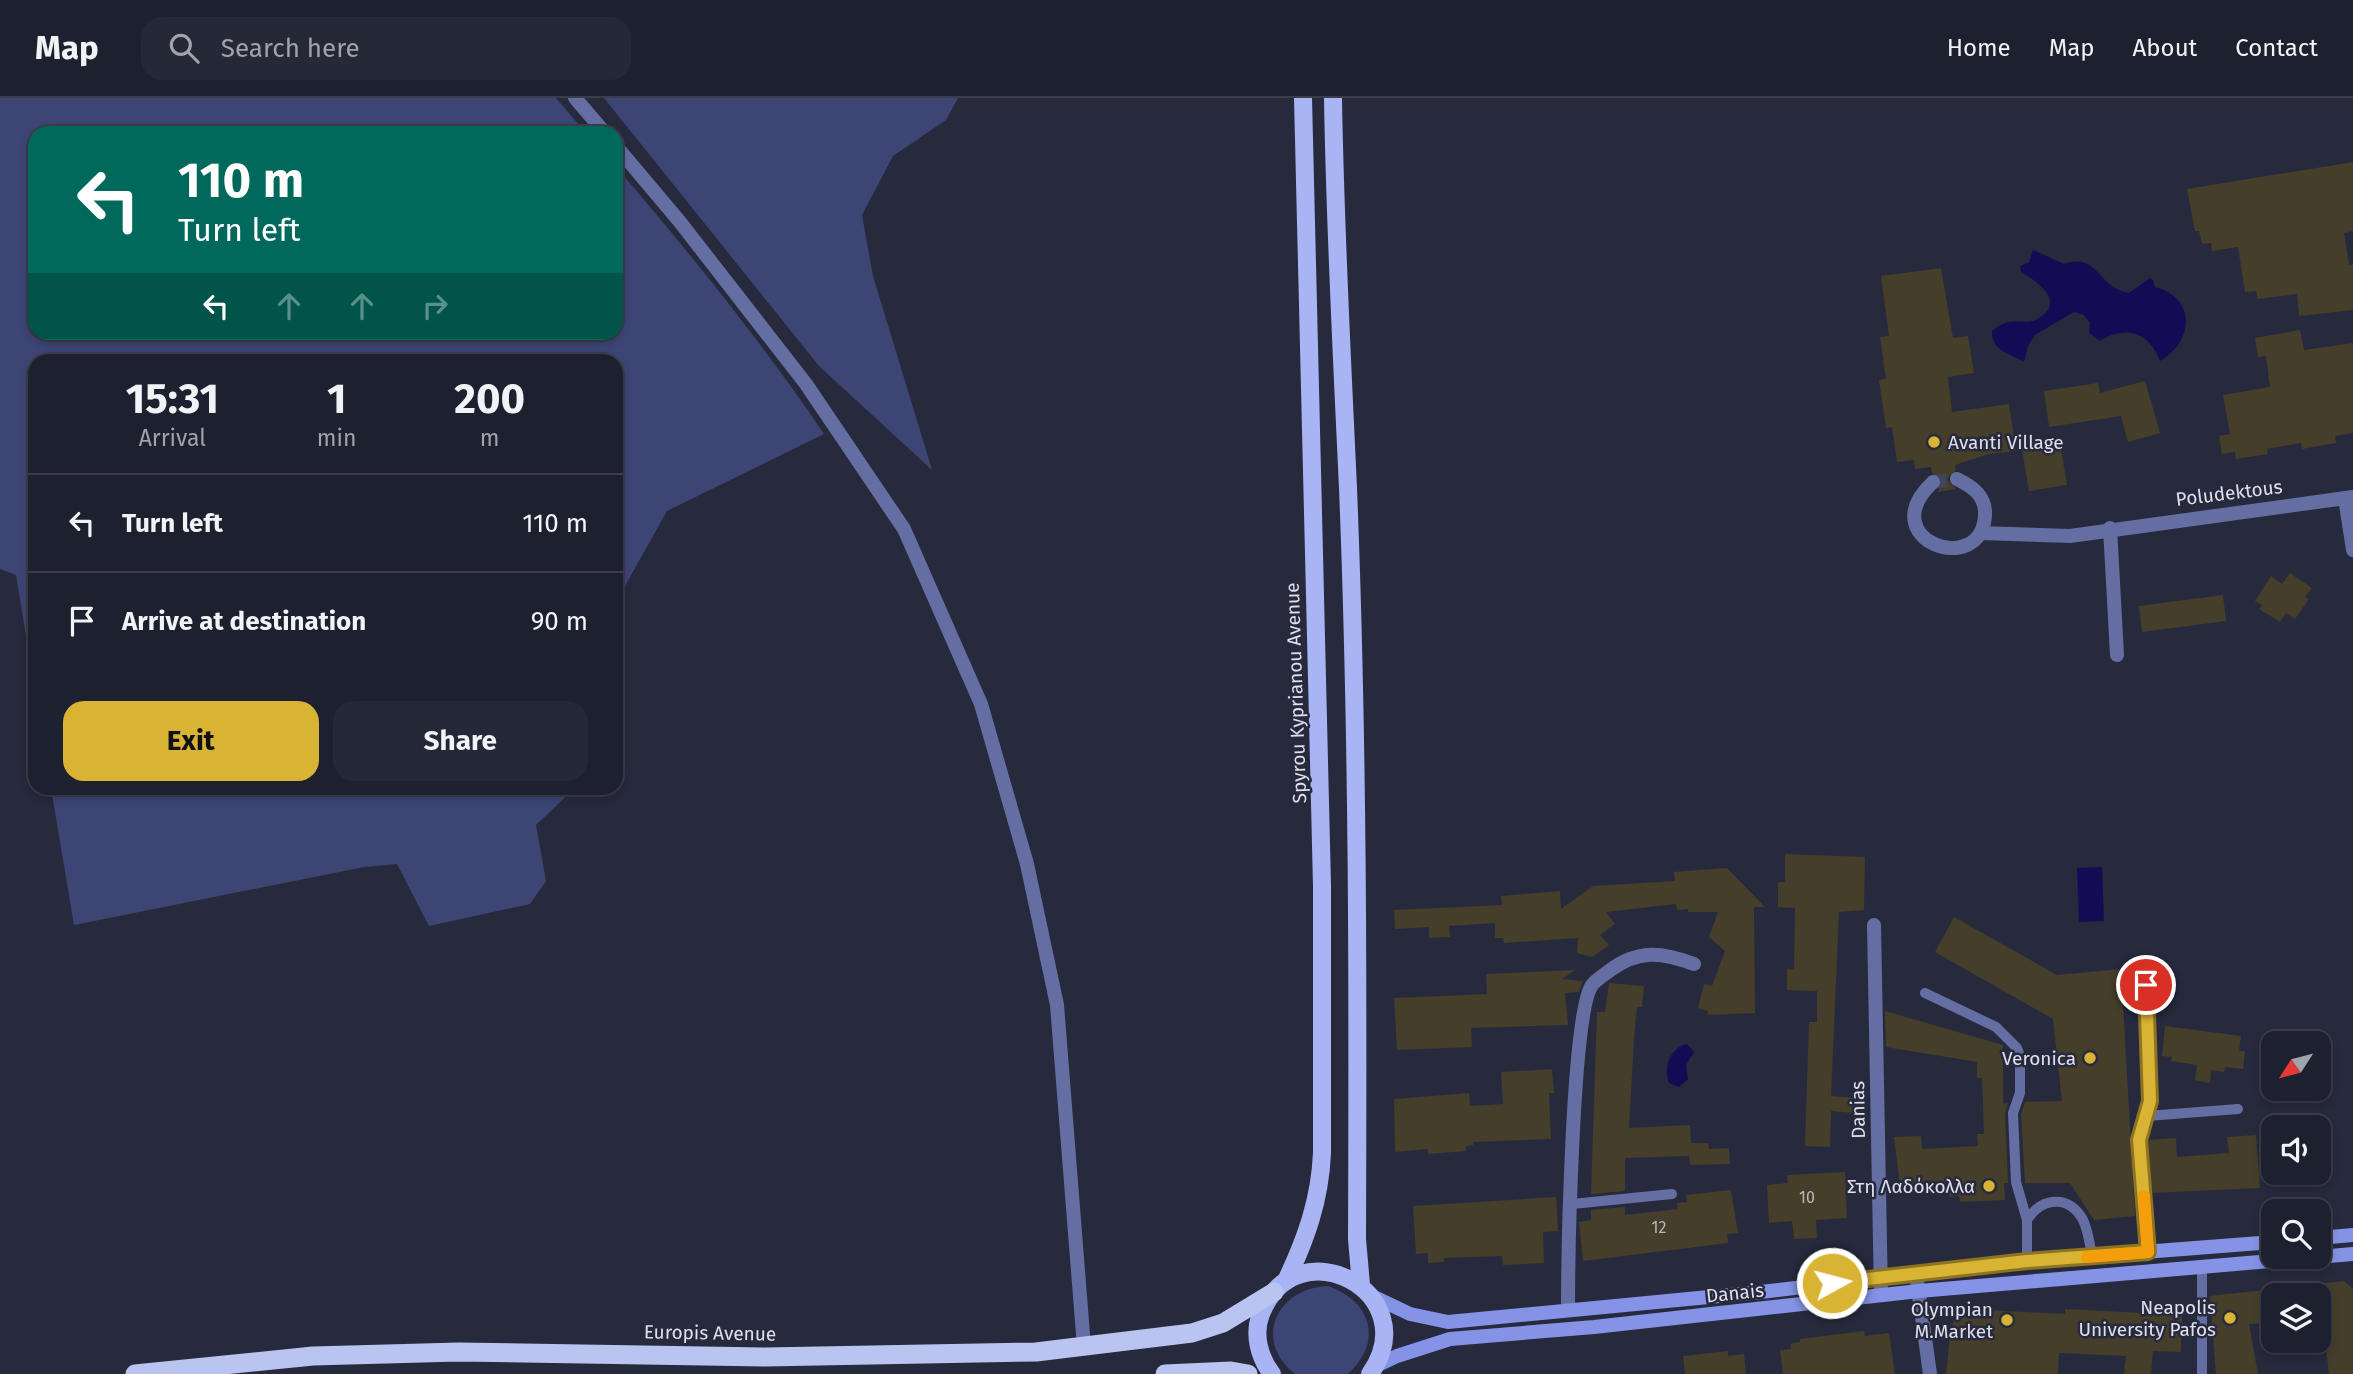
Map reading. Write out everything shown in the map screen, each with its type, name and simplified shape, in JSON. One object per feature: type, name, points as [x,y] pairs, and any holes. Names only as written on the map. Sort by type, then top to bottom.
[{"type":"highway","name":"Europis Avenue","points":[[135,1374],[313,1356],[419,1353],[791,1357],[1037,1352],[1192,1333],[1223,1323],[1280,1287]]},
{"type":"highway","points":[[1165,1374],[1231,1371],[1248,1374]]},
{"type":"main road","name":"Spyrou Kyprianou Avenue","points":[[1272,1374],[1260,1351],[1259,1320],[1280,1287],[1311,1223],[1321,1178],[1322,1153],[1322,886],[1303,98]]},
{"type":"main road","points":[[1333,98],[1335,258],[1348,488],[1358,908],[1357,1239],[1366,1290],[1382,1318],[1384,1330],[1384,1342],[1373,1370]]},
{"type":"main road","points":[[2331,1237],[2353,1235]]},
{"type":"main road","name":"Danais","points":[[1366,1290],[1410,1314],[1448,1322],[1916,1275],[2027,1261],[2261,1243]]},
{"type":"main road","name":"Danais","points":[[1373,1370],[1397,1356],[1450,1339],[1622,1325],[1919,1291],[2353,1254]]},
{"type":"main road","points":[[1280,1287],[1304,1273],[1324,1271],[1343,1276],[1366,1290]]},
{"type":"street","points":[[575,98],[599,126]]},
{"type":"street","points":[[623,154],[680,222],[806,384],[904,529],[981,704],[1027,864],[1058,1005],[1084,1347]]},
{"type":"street","points":[[1957,479],[1973,487],[1981,497],[1985,509],[1980,533]]},
{"type":"street","name":"Poludektous","points":[[1933,482],[1919,495],[1915,505],[1916,527],[1922,537],[1941,548],[1952,549],[1963,547],[1980,533],[2070,536],[2110,528],[2349,497]]},
{"type":"street","points":[[2349,497],[2353,550]]},
{"type":"street","points":[[2110,528],[2117,654]]},
{"type":"street","name":"Danias","points":[[1874,925],[1881,1295]]},
{"type":"street","points":[[1568,1310],[1582,1013],[1592,985],[1637,955],[1667,954],[1694,964]]},
{"type":"street","points":[[1916,1275],[1930,1374]]},
{"type":"lane","points":[[2146,985],[2150,1101],[2139,1140],[2148,1252]]},
{"type":"lane","points":[[1925,993],[1996,1027],[2017,1048],[2020,1056],[2020,1093],[2013,1113],[2016,1182],[2027,1220],[2027,1261]]},
{"type":"lane","points":[[2147,1116],[2238,1109]]},
{"type":"lane","points":[[1572,1205],[1672,1194]]},
{"type":"lane","points":[[2027,1220],[2041,1204],[2050,1200],[2064,1203],[2081,1218],[2092,1257]]},
{"type":"lane","points":[[2202,1266],[2202,1374]]},
{"type":"shaded area","points":[[0,98],[556,98],[580,126],[28,126],[28,340],[623,340],[623,175],[724,298],[824,434],[667,511],[623,590],[623,354],[28,354],[28,648],[16,575],[0,569]]},
{"type":"shaded area","points":[[604,98],[958,98],[946,120],[893,156],[862,215],[873,276],[932,470],[819,366]]},
{"type":"shaded area","points":[[2033,250],[2064,264],[2075,262],[2091,266],[2118,290],[2129,293],[2150,278],[2155,287],[2169,293],[2184,310],[2186,321],[2179,343],[2160,361],[2150,343],[2136,334],[2119,333],[2100,341],[2089,333],[2090,323],[2084,315],[2074,312],[2035,335],[2028,346],[2024,362],[2002,351],[1994,343],[1992,331],[2006,323],[2034,321],[2047,312],[2050,305],[2041,286],[2021,272],[2020,266],[2029,262]]},
{"type":"shaded area","points":[[52,795],[568,795],[536,825],[546,881],[530,904],[429,926],[397,864],[364,867],[74,925]]},
{"type":"shaded area","points":[[2102,867],[2104,921],[2079,922],[2077,868]]},
{"type":"shaded area","points":[[1687,1044],[1694,1052],[1686,1065],[1688,1079],[1679,1087],[1669,1083],[1669,1059],[1676,1050]]},
{"type":"shaded area","points":[[1328,1286],[1354,1301],[1363,1312],[1368,1323],[1366,1348],[1348,1374],[1295,1374],[1282,1361],[1275,1346],[1273,1332],[1276,1318],[1295,1296],[1310,1289]]},
{"type":"building","points":[[2353,162],[2353,231],[2344,233],[2349,265],[2353,264],[2353,310],[2299,316],[2297,294],[2258,299],[2256,291],[2245,292],[2238,247],[2212,251],[2211,243],[2202,244],[2199,231],[2195,231],[2187,189]]},
{"type":"building","points":[[1941,268],[1953,338],[1968,336],[1974,373],[1948,377],[1952,412],[2009,404],[2016,451],[1989,454],[1955,465],[1956,470],[1947,479],[1956,489],[1938,492],[1942,479],[1932,473],[1931,467],[1915,469],[1914,460],[1897,462],[1892,427],[1886,428],[1879,380],[1886,379],[1880,337],[1889,336],[1881,276]]},
{"type":"building","points":[[2300,330],[2304,350],[2353,343],[2353,433],[2335,436],[2336,443],[2302,449],[2301,443],[2267,449],[2268,454],[2236,459],[2235,452],[2222,454],[2219,436],[2230,434],[2223,395],[2270,387],[2266,356],[2258,357],[2255,338]]},
{"type":"building","points":[[2145,381],[2160,433],[2128,442],[2121,416],[2049,427],[2044,391],[2098,383],[2100,393]]},
{"type":"building","points":[[2060,443],[2067,485],[2029,491],[2022,449]]},
{"type":"building","points":[[2290,573],[2312,588],[2305,597],[2309,599],[2295,619],[2286,613],[2280,622],[2259,609],[2262,605],[2255,601],[2271,576],[2282,584]]},
{"type":"building","points":[[2223,595],[2226,621],[2142,632],[2139,606]]},
{"type":"building","points":[[1785,854],[1865,857],[1864,910],[1839,912],[1831,1096],[1866,1099],[1865,1114],[1831,1111],[1830,1147],[1805,1146],[1809,1022],[1817,1022],[1817,991],[1787,990],[1787,969],[1794,970],[1795,908],[1778,907],[1778,882],[1785,882]]},
{"type":"building","points":[[1727,868],[1765,907],[1754,907],[1755,1013],[1707,1015],[1708,1011],[1698,1008],[1704,984],[1712,986],[1725,951],[1709,937],[1718,912],[1677,910],[1676,904],[1606,912],[1615,924],[1600,935],[1609,945],[1592,957],[1577,953],[1578,938],[1504,943],[1503,938],[1495,938],[1495,923],[1449,926],[1450,937],[1429,938],[1429,927],[1395,929],[1394,910],[1502,905],[1501,896],[1560,891],[1561,909],[1593,886],[1675,881],[1674,872]]},
{"type":"building","points":[[1954,917],[2057,975],[2121,969],[2135,1216],[2094,1220],[2070,1183],[2025,1183],[2021,1114],[2025,1102],[2062,1101],[2053,1019],[1935,952]]},
{"type":"building","points":[[1575,970],[1562,979],[1583,981],[1579,992],[1565,993],[1568,1025],[1471,1028],[1472,1047],[1397,1050],[1394,998],[1487,994],[1486,974]]},
{"type":"building","points":[[1609,983],[1644,986],[1642,1007],[1637,1007],[1629,1128],[1690,1125],[1691,1143],[1708,1143],[1709,1149],[1729,1148],[1730,1164],[1690,1165],[1689,1156],[1625,1158],[1625,1191],[1591,1194],[1597,1012],[1605,1012]]},
{"type":"building","points":[[1885,1011],[2003,1045],[2003,1104],[2008,1103],[2005,1113],[2008,1183],[2004,1183],[2005,1200],[1960,1202],[1959,1196],[1949,1197],[1949,1192],[1901,1194],[1894,1137],[1921,1136],[1922,1149],[1978,1146],[1977,1134],[1984,1134],[1982,1078],[1977,1078],[1977,1062],[1886,1047]]},
{"type":"building","points":[[2165,1026],[2241,1036],[2239,1051],[2245,1051],[2243,1069],[2225,1067],[2224,1072],[2211,1070],[2210,1083],[2195,1080],[2197,1065],[2171,1061],[2172,1057],[2162,1056]]},
{"type":"building","points":[[1552,1069],[1554,1093],[1549,1093],[1551,1139],[1473,1142],[1473,1145],[1466,1146],[1466,1151],[1428,1154],[1428,1149],[1395,1152],[1394,1099],[1469,1093],[1470,1106],[1503,1104],[1501,1072]]},
{"type":"building","points":[[2256,1135],[2260,1188],[2151,1193],[2147,1140],[2176,1138],[2177,1157],[2229,1153],[2227,1137]]},
{"type":"building","points":[[1845,1172],[1847,1218],[1816,1220],[1817,1238],[1794,1239],[1792,1221],[1769,1223],[1767,1185],[1788,1183],[1787,1175]]},
{"type":"building","points":[[1731,1190],[1738,1233],[1727,1234],[1728,1243],[1583,1261],[1579,1222],[1591,1220],[1591,1210],[1625,1207],[1625,1215],[1678,1209],[1677,1203],[1687,1202],[1686,1195]]},
{"type":"building","points":[[1556,1197],[1558,1231],[1543,1232],[1544,1263],[1503,1265],[1502,1256],[1444,1258],[1444,1262],[1428,1263],[1428,1253],[1416,1254],[1413,1206]]},
{"type":"building","points":[[2344,1281],[2353,1289],[2353,1374],[2329,1374],[2327,1353],[2331,1353],[2331,1283],[2327,1283]]},
{"type":"building","points":[[2261,1290],[2261,1324],[2249,1324],[2258,1374],[2216,1374],[2210,1296]]},
{"type":"building","points":[[2065,1309],[2182,1315],[2181,1352],[2153,1351],[2151,1374],[2124,1374],[2126,1356],[2059,1353],[2058,1374],[1946,1374],[1951,1326],[1958,1315],[1984,1310],[2065,1314]]},
{"type":"building","points":[[1864,1331],[1865,1336],[1889,1333],[1895,1374],[1783,1374],[1780,1350],[1791,1349],[1790,1344],[1800,1342],[1800,1339]]},
{"type":"building","points":[[1728,1351],[1728,1356],[1744,1354],[1746,1374],[1685,1374],[1683,1356]]},
{"type":"tunnel","points":[[1933,482],[1957,479]]},
{"type":"slow traffic","points":[[2087,1257],[2148,1252],[2144,1196]]},
{"type":"place","name":"Avanti Village","points":[[1934,442]]},
{"type":"place","name":"Veronica","points":[[2090,1058]]},
{"type":"place","name":"Στη Λαδόκολλα","points":[[1989,1186]]},
{"type":"place","name":"Neapolis University Pafos","points":[[2230,1318]]},
{"type":"place","name":"Olympian M.Market","points":[[2007,1320]]},
{"type":"route","points":[[1832,1283],[2027,1261],[2148,1252],[2139,1140],[2150,1101],[2146,985]]}]
